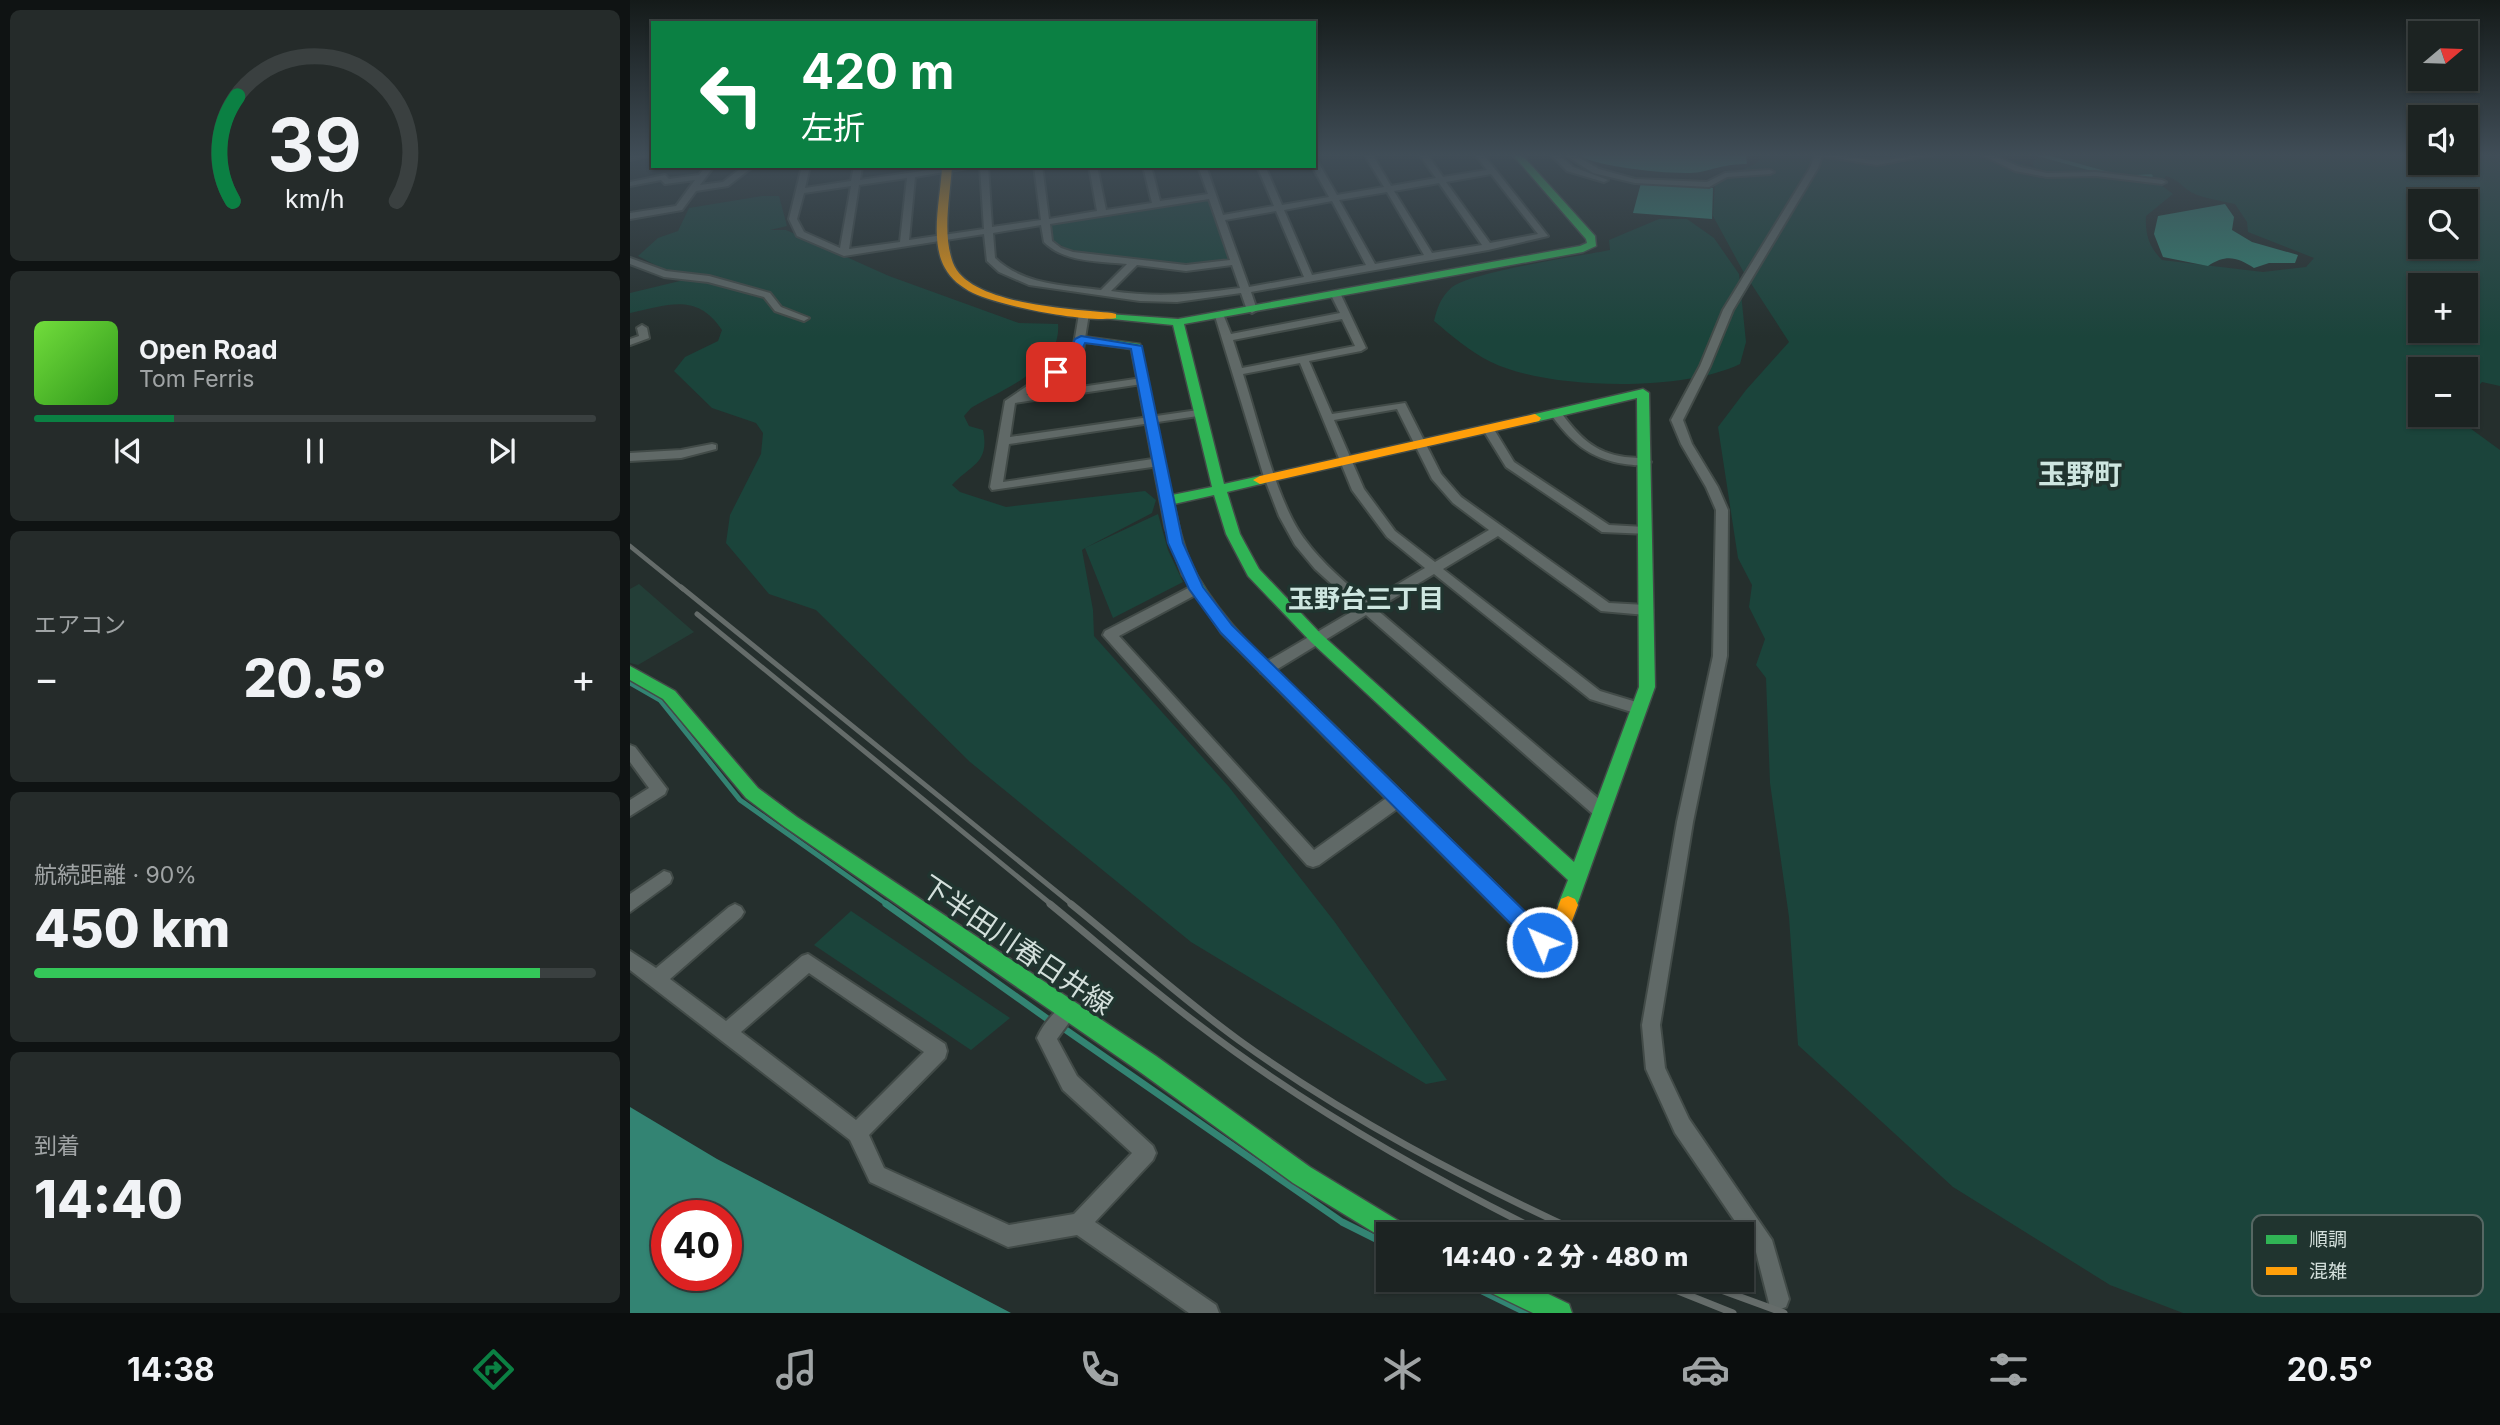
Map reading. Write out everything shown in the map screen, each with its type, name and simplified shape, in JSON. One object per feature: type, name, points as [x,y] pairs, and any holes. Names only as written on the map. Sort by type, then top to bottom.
[{"type":"street","points":[[794,215],[800,234],[844,253],[1094,215]]},
{"type":"street","points":[[844,253],[850,215]]},
{"type":"street","points":[[904,244],[907,215]]},
{"type":"street","points":[[945,215],[944,238],[948,266],[956,280],[969,289],[1014,303],[1084,314],[1178,322],[1583,250],[1592,244],[1591,238],[1571,215]]},
{"type":"street","points":[[986,215],[989,258],[1017,278],[1103,293],[1177,299],[1246,290],[1545,236],[1529,215]]},
{"type":"street","points":[[1043,215],[1048,242],[1071,255],[1186,268],[1236,262]]},
{"type":"street","points":[[1235,215],[1220,218],[1252,310]]},
{"type":"street","points":[[1282,215],[1309,278]]},
{"type":"street","points":[[1344,215],[1372,267]]},
{"type":"street","points":[[1405,215],[1430,257]]},
{"type":"street","points":[[1466,215],[1488,247]]},
{"type":"street","points":[[1777,1299],[1765,1247],[1677,1115],[1656,1069],[1651,1024],[1685,822],[1720,656],[1722,510],[1715,490],[1690,454],[1677,420],[1705,366],[1728,310],[1785,215]]},
{"type":"street","points":[[630,261],[664,274],[709,279],[767,295],[778,309],[804,318]]},
{"type":"street","points":[[1103,293],[1135,262]]},
{"type":"street","points":[[1239,372],[1361,348],[1336,295]]},
{"type":"street","points":[[1084,314],[1081,339],[1072,360],[1010,401],[996,487],[1159,462]]},
{"type":"street","points":[[1227,338],[1346,315]]},
{"type":"street","points":[[1220,316],[1270,477],[1285,516],[1299,542],[1320,566],[1366,608],[1600,810]]},
{"type":"street","points":[[1178,322],[1219,489],[1233,534],[1253,572],[1316,638],[1579,878]]},
{"type":"street","points":[[630,342],[643,338],[642,328]]},
{"type":"street","points":[[1081,339],[1136,346],[1142,381],[1159,462],[1166,501],[1175,543],[1196,589],[1226,629],[1542,942],[1556,939],[1600,810],[1647,687],[1643,393],[1166,501]]},
{"type":"street","points":[[1303,359],[1358,490],[1391,534],[1595,695],[1638,708]]},
{"type":"street","points":[[1010,401],[1142,381]]},
{"type":"street","points":[[1329,418],[1401,405],[1419,444],[1445,488],[1606,608],[1646,610]]},
{"type":"street","points":[[1002,442],[1198,412]]},
{"type":"street","points":[[1556,413],[1571,436],[1607,460],[1644,462]]},
{"type":"street","points":[[1488,428],[1510,464],[1606,528],[1646,531]]},
{"type":"street","points":[[630,457],[681,454],[712,447]]},
{"type":"street","points":[[1266,669],[1498,530]]},
{"type":"street","points":[[1196,589],[1110,635],[1313,860],[1398,799]]},
{"type":"street","name":"下半田川春日井線","points":[[630,672],[669,695],[752,793],[1067,1013],[1149,1065],[1317,1187],[1376,1222]]},
{"type":"street","points":[[630,751],[659,789],[630,809]]},
{"type":"street","points":[[630,904],[664,878]]},
{"type":"street","points":[[656,979],[735,912]]},
{"type":"street","points":[[630,959],[857,1133],[877,1175],[1008,1236],[1079,1224],[1146,1153],[1070,1083],[1046,1038],[1067,1013]]},
{"type":"street","points":[[726,1033],[808,962],[938,1051],[857,1133]]},
{"type":"street","points":[[1079,1224],[1208,1313]]},
{"type":"street","points":[[1517,1292],[1560,1313]]},
{"type":"shaded area","points":[[686,215],[784,215],[787,226],[770,230],[786,230],[889,276],[1019,323],[1058,324],[1057,339],[1040,365],[1013,385],[971,408],[964,416],[969,426],[983,430],[984,450],[977,463],[952,485],[960,492],[1006,507],[1145,491],[1156,500],[1152,513],[1082,550],[1093,610],[1094,636],[1229,787],[1334,921],[1447,1080],[1426,1084],[1191,942],[970,762],[816,610],[769,594],[726,543],[730,515],[761,454],[763,433],[756,423],[712,408],[674,371],[685,357],[718,341],[722,330],[702,310],[692,306],[669,305],[630,313],[630,293],[684,280],[638,256],[658,238],[678,231]]},
{"type":"shaded area","points":[[1102,215],[1213,215],[1229,259],[1189,266],[1072,252],[1052,240],[1050,225]]},
{"type":"shaded area","points":[[1663,215],[1712,215],[1712,219]]},
{"type":"shaded area","points":[[1713,215],[2147,215],[2149,240],[2162,260],[2263,272],[2306,267],[2314,258],[2248,232],[2247,222],[2243,215],[2408,215],[2408,259],[2478,259],[2478,215],[2500,215],[2500,386],[2482,382],[2478,386],[2478,357],[2408,357],[2408,427],[2468,427],[2500,450],[2500,1313],[2183,1313],[2110,1285],[1953,1187],[1798,1045],[1789,917],[1770,783],[1766,678],[1756,665],[1765,639],[1749,607],[1752,585],[1738,558],[1718,427],[1746,390],[1789,342],[1743,271]]},
{"type":"shaded area","points":[[2233,215],[2232,230],[2252,242],[2298,255],[2295,263],[2269,263],[2254,268],[2231,258],[2208,266],[2163,257],[2154,234],[2158,216]]},
{"type":"shaded area","points":[[1659,219],[1687,219],[1714,238],[1739,274],[1746,342],[1740,364],[1715,373],[1651,383],[1616,384],[1546,378],[1516,371],[1483,358],[1434,321],[1445,295],[1462,282],[1551,260],[1610,250],[1609,240]]},
{"type":"shaded area","points":[[1158,514],[1168,550],[1183,582],[1113,618],[1085,548]]},
{"type":"shaded area","points":[[639,584],[694,632],[638,665],[630,663],[630,589]]},
{"type":"shaded area","points":[[851,911],[1010,1018],[971,1050],[814,945]]},
{"type":"shaded area","points":[[630,1107],[717,1159],[1011,1313],[630,1313]]},
{"type":"waterway","points":[[630,683],[660,700],[740,800],[888,905]]},
{"type":"waterway","points":[[886,904],[1049,1020]]},
{"type":"waterway","points":[[1066,1030],[1342,1222],[1376,1239]]},
{"type":"waterway","points":[[1484,1292],[1527,1313]]},
{"type":"railway","points":[[630,546],[683,589]]},
{"type":"railway","points":[[681,587],[1073,905]]},
{"type":"railway","points":[[697,614],[1052,905]]},
{"type":"railway","points":[[1050,904],[1180,1011],[1281,1084],[1367,1138],[1522,1222]]},
{"type":"railway","points":[[1071,904],[1218,1025],[1322,1096],[1450,1169],[1558,1222]]},
{"type":"railway","points":[[1680,1292],[1733,1313]]},
{"type":"railway","points":[[1727,1292],[1784,1313]]},
{"type":"traffic: fast","points":[[1112,316],[1178,322],[1583,249],[1592,244],[1591,238],[1571,215]]},
{"type":"traffic: fast","points":[[1178,322],[1219,489],[1233,534],[1253,572],[1316,638],[1579,878]]},
{"type":"traffic: fast","points":[[1081,339],[1136,346],[1172,528],[1189,575],[1226,629],[1333,735]]},
{"type":"traffic: fast","points":[[1535,418],[1643,393],[1647,687],[1568,905]]},
{"type":"traffic: fast","points":[[1166,501],[1260,480]]},
{"type":"traffic: fast","points":[[630,672],[669,695],[752,793],[791,822],[1148,1064],[1270,1154],[1376,1222]]},
{"type":"traffic: fast","points":[[1517,1292],[1560,1313]]},
{"type":"traffic: slow","points":[[943,215],[945,256],[959,280],[976,290],[1022,305],[1112,316]]},
{"type":"traffic: slow","points":[[1260,480],[1535,418]]},
{"type":"traffic: slow","points":[[1333,735],[1542,942],[1556,939],[1568,905]]},
{"type":"district","name":"玉野町","points":[[2080,474]]},
{"type":"district","name":"玉野台三丁目","points":[[1366,598]]},
{"type":"route","points":[[1056,372],[1072,360],[1081,339],[1136,346],[1175,543],[1196,589],[1226,629],[1542,942]]}]
